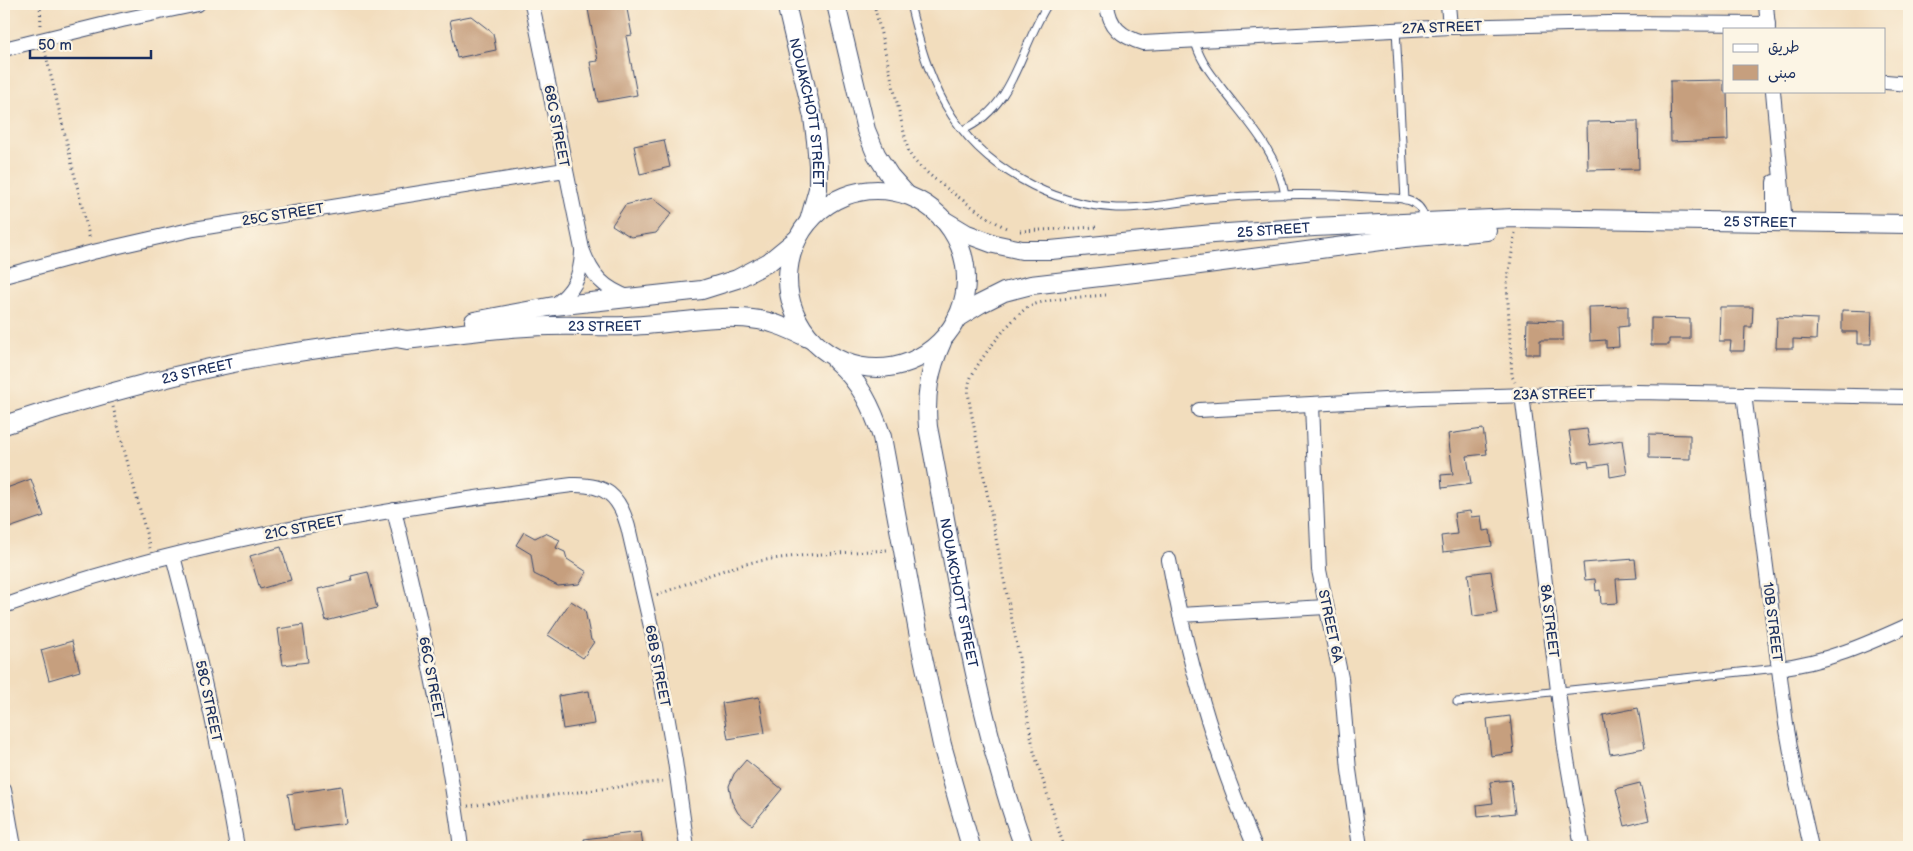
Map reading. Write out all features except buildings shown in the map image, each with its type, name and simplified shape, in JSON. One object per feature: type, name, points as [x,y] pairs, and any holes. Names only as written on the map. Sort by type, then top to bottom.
[{"type":"street","points":[[4,49],[42,38],[198,4]]},
{"type":"street","name":"68C STREET","points":[[532,4],[582,249],[588,266],[599,281],[614,292],[631,298]]},
{"type":"street","name":"NOUAKCHOTT STREET","points":[[786,4],[813,117],[816,141],[818,189],[809,222]]},
{"type":"street","points":[[836,4],[866,130],[876,154],[890,176],[907,195]]},
{"type":"street","name":"27A STREET","points":[[1107,4],[1112,21],[1119,33],[1130,40],[1143,43],[1450,27],[1609,23],[1768,26]]},
{"type":"street","points":[[1448,4],[1450,27]]},
{"type":"street","points":[[1766,4],[1768,26]]},
{"type":"street","points":[[1886,82],[1909,84]]},
{"type":"street","points":[[1773,92],[1777,147],[1781,165],[1780,223]]},
{"type":"street","name":"25C STREET","points":[[4,276],[93,252],[194,229],[565,170]]},
{"type":"street","points":[[828,354],[847,363],[861,366],[890,367],[910,361],[923,354],[945,336],[957,318],[964,298],[966,277],[963,256],[955,236],[942,219],[926,205],[907,195],[886,191],[865,191],[844,197],[825,207],[809,222],[797,239],[790,260],[788,274],[791,303],[799,323],[812,340],[828,354],[847,370],[862,390],[874,413],[882,437],[942,744],[972,847]]},
{"type":"street","name":"25 STREET","points":[[942,219],[967,234],[994,244],[1022,250],[1050,250],[1296,228],[1539,218],[1612,221],[1909,224]]},
{"type":"street","name":"25 STREET","points":[[957,318],[1004,292],[1031,285],[1404,238],[1564,228],[1612,221]]},
{"type":"street","name":"23 STREET","points":[[396,338],[405,332],[554,306],[702,290],[737,279],[769,262],[797,239]]},
{"type":"street","name":"68C STREET","points":[[554,306],[567,296],[576,282],[582,266],[582,249]]},
{"type":"street","name":"23 STREET","points":[[4,425],[190,373],[272,356],[396,338],[407,340],[482,330],[552,326],[628,326],[732,318],[760,320],[787,328],[812,340]]},
{"type":"street","name":"NOUAKCHOTT STREET","points":[[945,336],[928,380],[926,404],[928,427],[971,651],[991,738],[1024,847]]},
{"type":"street","name":"23A STREET","points":[[1199,410],[1522,394],[1636,392],[1909,397]]},
{"type":"street","name":"8A STREET","points":[[1522,394],[1565,748],[1582,847]]},
{"type":"street","name":"10B STREET","points":[[1744,394],[1786,724],[1811,847]]},
{"type":"street","name":"STREET 6A","points":[[1312,405],[1318,552],[1326,607],[1341,678],[1349,770],[1360,847]]},
{"type":"street","name":"21C STREET","points":[[4,606],[101,575],[173,556],[246,539],[394,510],[572,485],[585,484],[609,492]]},
{"type":"street","name":"68B STREET","points":[[609,492],[618,502],[624,514],[656,650],[678,779],[687,847]]},
{"type":"street","name":"66C STREET","points":[[394,510],[423,634],[440,719],[461,847]]},
{"type":"street","name":"58C STREET","points":[[173,556],[201,664],[221,756],[237,847]]},
{"type":"street","points":[[1169,560],[1180,615],[1204,712],[1229,784],[1255,847]]},
{"type":"street","points":[[1180,615],[1326,607]]},
{"type":"street","points":[[1778,668],[1800,666],[1841,655],[1909,626]]},
{"type":"street","points":[[4,790],[14,847]]},
{"type":"lane","points":[[910,4],[931,78],[950,114],[990,158],[1022,180],[1057,196],[1094,206],[1133,208],[1213,199],[1285,195],[1325,195],[1405,200],[1420,207],[1424,222]]},
{"type":"lane","points":[[963,130],[982,119],[998,104],[1048,4]]},
{"type":"lane","points":[[1396,29],[1405,200]]},
{"type":"lane","points":[[1195,41],[1204,64],[1272,156],[1281,174],[1285,195]]},
{"type":"lane","points":[[1457,702],[1778,668]]},
{"type":"path","points":[[40,4],[42,38],[93,252]]},
{"type":"path","points":[[874,4],[908,150],[920,167],[990,219],[1007,228],[1025,232],[1100,228],[1104,232],[1109,245]]},
{"type":"path","points":[[1516,230],[1507,284],[1512,376],[1522,394]]},
{"type":"path","points":[[1064,847],[1034,752],[1018,651],[968,388],[978,364],[1021,311],[1037,304],[1106,295],[1112,289],[1112,275]]},
{"type":"path","points":[[110,394],[153,561]]},
{"type":"path","points":[[645,600],[711,574],[753,563],[791,556],[903,548]]},
{"type":"path","points":[[455,807],[678,779]]}]
